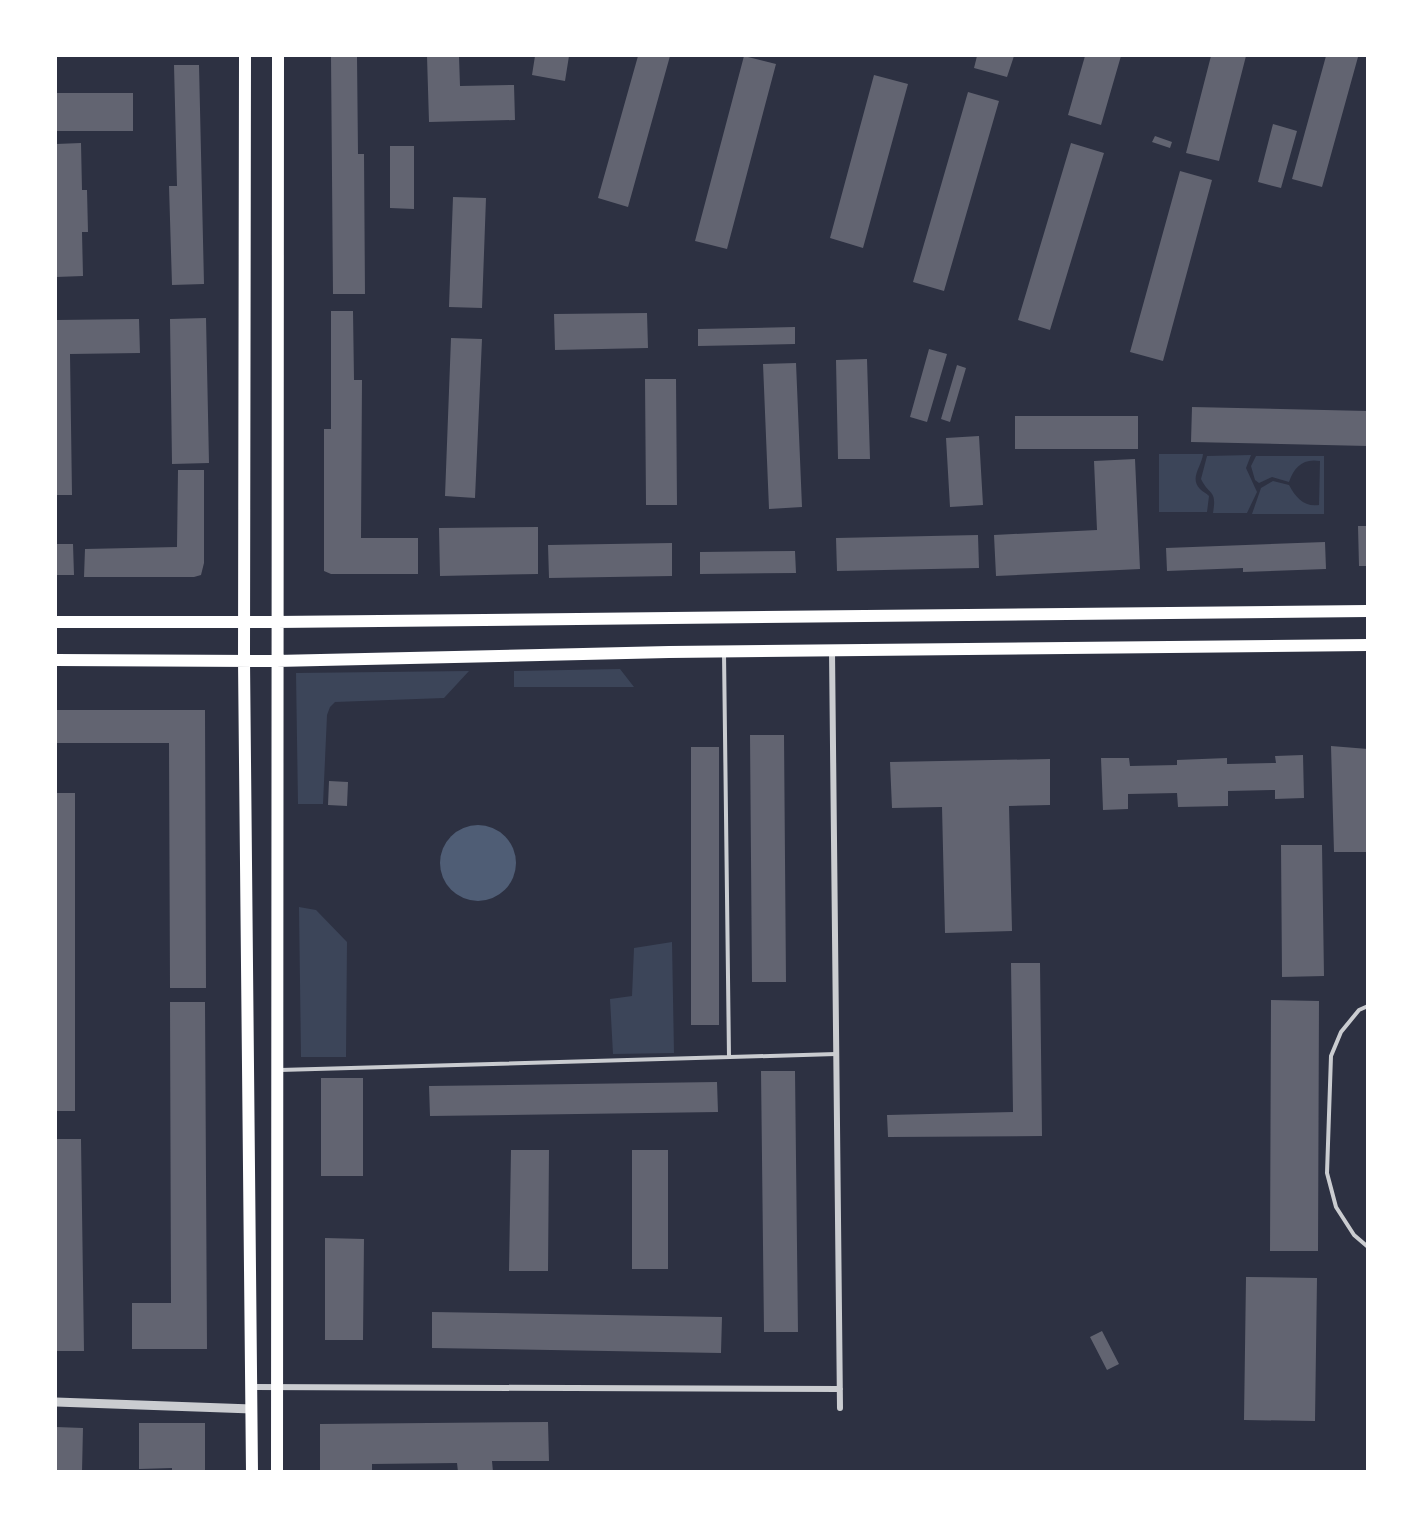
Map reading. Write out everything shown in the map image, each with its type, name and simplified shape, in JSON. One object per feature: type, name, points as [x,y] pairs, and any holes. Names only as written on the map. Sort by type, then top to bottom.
[{"type":"main road","points":[[245,56],[244,660],[252,1472]]},
{"type":"main road","points":[[277,1472],[278,56]]},
{"type":"main road","points":[[56,622],[276,622],[1368,611]]},
{"type":"main road","points":[[56,660],[276,661],[724,652],[1368,645]]},
{"type":"street","points":[[832,651],[840,1408]]},
{"type":"street","points":[[252,1387],[840,1389]]},
{"type":"street","points":[[56,1402],[252,1409]]},
{"type":"lane","points":[[724,652],[729,1057]]},
{"type":"lane","points":[[1368,1006],[1359,1010],[1341,1032],[1331,1056],[1327,1173],[1336,1207],[1354,1235],[1368,1247]]},
{"type":"lane","points":[[276,1071],[836,1054]]},
{"type":"shaded area","points":[[1159,454],[1203,454],[1196,481],[1200,489],[1209,496],[1207,512],[1159,512]]},
{"type":"shaded area","points":[[1251,455],[1246,468],[1257,492],[1247,513],[1213,513],[1213,496],[1201,479],[1207,456]]},
{"type":"shaded area","points":[[1256,456],[1324,456],[1324,514],[1252,514],[1261,488],[1273,481],[1289,485],[1298,498],[1305,503],[1319,505],[1320,461],[1304,462],[1294,472],[1289,482],[1272,477],[1259,483],[1255,480],[1251,466]]},
{"type":"shaded area","points":[[620,669],[634,687],[514,687],[514,671]]},
{"type":"shaded area","points":[[469,671],[444,698],[335,702],[327,715],[323,804],[298,804],[296,673]]},
{"type":"shaded area","points":[[478,825],[493,828],[505,836],[513,848],[516,863],[513,878],[505,890],[493,898],[478,901],[463,898],[451,890],[443,878],[440,863],[443,848],[451,836],[463,828]]},
{"type":"shaded area","points":[[299,907],[316,910],[347,942],[346,1057],[301,1057]]},
{"type":"shaded area","points":[[672,942],[674,1053],[613,1054],[610,999],[632,996],[634,948]]},
{"type":"building","points":[[331,56],[357,56],[358,154],[364,154],[365,294],[333,294]]},
{"type":"building","points":[[427,56],[459,56],[460,86],[514,85],[515,120],[429,122]]},
{"type":"building","points":[[535,56],[569,56],[565,81],[532,75]]},
{"type":"building","points":[[638,56],[670,56],[628,207],[598,198]]},
{"type":"building","points":[[744,56],[776,64],[727,249],[695,241]]},
{"type":"building","points":[[977,56],[1014,56],[1007,77],[974,68]]},
{"type":"building","points":[[1085,56],[1121,56],[1101,125],[1068,115]]},
{"type":"building","points":[[1211,56],[1246,56],[1219,161],[1186,153]]},
{"type":"building","points":[[1326,56],[1358,57],[1322,187],[1292,179]]},
{"type":"building","points":[[174,65],[199,65],[204,284],[172,285],[169,186],[177,186]]},
{"type":"building","points":[[874,75],[908,84],[863,248],[830,238]]},
{"type":"building","points":[[968,92],[999,101],[944,291],[913,282]]},
{"type":"building","points":[[56,93],[133,93],[133,131],[56,131]]},
{"type":"building","points":[[1273,124],[1297,131],[1281,188],[1258,182]]},
{"type":"building","points":[[1155,136],[1172,142],[1170,148],[1152,142]]},
{"type":"building","points":[[81,143],[82,190],[87,190],[88,232],[82,232],[83,276],[56,277],[56,144]]},
{"type":"building","points":[[1071,143],[1104,153],[1050,330],[1018,320]]},
{"type":"building","points":[[390,146],[414,146],[414,209],[390,208]]},
{"type":"building","points":[[1180,171],[1212,180],[1163,361],[1130,352]]},
{"type":"building","points":[[453,197],[486,198],[482,308],[449,307]]},
{"type":"building","points":[[331,311],[353,311],[354,380],[362,380],[361,538],[418,538],[418,574],[331,574],[324,571],[324,429],[331,429]]},
{"type":"building","points":[[647,313],[648,348],[555,350],[554,314]]},
{"type":"building","points":[[206,318],[209,463],[172,464],[170,319]]},
{"type":"building","points":[[139,319],[140,353],[70,354],[72,495],[56,495],[56,320]]},
{"type":"building","points":[[795,327],[795,344],[698,346],[698,329]]},
{"type":"building","points":[[451,338],[482,339],[475,498],[445,496]]},
{"type":"building","points":[[929,349],[947,354],[927,422],[910,417]]},
{"type":"building","points":[[867,359],[870,459],[838,459],[836,360]]},
{"type":"building","points":[[796,363],[802,507],[769,509],[763,364]]},
{"type":"building","points":[[957,365],[966,368],[950,422],[941,419]]},
{"type":"building","points":[[645,379],[676,379],[677,505],[646,505]]},
{"type":"building","points":[[1192,407],[1368,411],[1368,446],[1191,442]]},
{"type":"building","points":[[1015,416],[1138,416],[1138,449],[1015,449]]},
{"type":"building","points":[[979,436],[983,505],[950,507],[946,438]]},
{"type":"building","points":[[1135,459],[1140,569],[996,576],[994,535],[1097,530],[1094,461]]},
{"type":"building","points":[[178,470],[204,470],[204,563],[201,575],[194,577],[84,577],[85,549],[177,547]]},
{"type":"building","points":[[1358,526],[1368,526],[1368,566],[1359,566]]},
{"type":"building","points":[[538,527],[538,574],[440,576],[439,528]]},
{"type":"building","points":[[978,535],[979,568],[837,571],[836,538]]},
{"type":"building","points":[[1325,542],[1326,569],[1243,572],[1243,568],[1167,571],[1166,548]]},
{"type":"building","points":[[672,543],[672,576],[549,578],[548,545]]},
{"type":"building","points":[[56,544],[73,544],[74,575],[56,575]]},
{"type":"building","points":[[795,551],[796,573],[700,574],[700,552]]},
{"type":"building","points":[[56,710],[205,710],[206,988],[170,988],[169,743],[56,743]]},
{"type":"building","points":[[750,735],[784,735],[786,982],[752,982]]},
{"type":"building","points":[[1331,746],[1368,749],[1368,852],[1334,852]]},
{"type":"building","points":[[691,747],[719,747],[719,1025],[691,1025]]},
{"type":"building","points":[[1303,755],[1304,798],[1275,799],[1275,790],[1228,791],[1228,806],[1178,807],[1177,793],[1128,794],[1128,809],[1103,810],[1101,758],[1129,758],[1130,766],[1177,765],[1177,760],[1227,758],[1227,764],[1276,763],[1275,756]]},
{"type":"building","points":[[1050,759],[1050,805],[1009,806],[1012,931],[945,933],[942,807],[892,808],[890,762]]},
{"type":"building","points":[[329,781],[348,782],[347,806],[328,805]]},
{"type":"building","points":[[56,793],[75,793],[75,1111],[56,1111]]},
{"type":"building","points":[[1281,845],[1322,845],[1324,976],[1282,977]]},
{"type":"building","points":[[1011,963],[1040,963],[1042,1136],[888,1137],[887,1115],[1013,1112]]},
{"type":"building","points":[[1271,1000],[1319,1001],[1318,1251],[1270,1251]]},
{"type":"building","points":[[170,1002],[205,1002],[207,1349],[132,1349],[132,1303],[171,1303]]},
{"type":"building","points":[[761,1071],[795,1071],[798,1332],[764,1332]]},
{"type":"building","points":[[321,1078],[363,1078],[363,1176],[321,1176]]},
{"type":"building","points":[[717,1082],[718,1112],[430,1116],[429,1086]]},
{"type":"building","points":[[56,1139],[81,1139],[84,1351],[56,1351]]},
{"type":"building","points":[[511,1150],[549,1150],[548,1271],[509,1271]]},
{"type":"building","points":[[632,1150],[668,1150],[668,1269],[632,1269]]},
{"type":"building","points":[[325,1238],[364,1239],[363,1340],[325,1340]]},
{"type":"building","points":[[1246,1277],[1317,1278],[1315,1421],[1244,1420]]},
{"type":"building","points":[[432,1312],[722,1317],[721,1353],[432,1348]]},
{"type":"building","points":[[1102,1331],[1119,1364],[1107,1370],[1090,1337]]},
{"type":"building","points":[[548,1422],[549,1461],[492,1461],[493,1472],[458,1472],[457,1463],[372,1464],[372,1472],[320,1472],[320,1424]]},
{"type":"building","points":[[139,1423],[205,1423],[205,1472],[172,1472],[172,1468],[139,1469]]},
{"type":"building","points":[[56,1427],[83,1428],[82,1472],[56,1472]]}]
